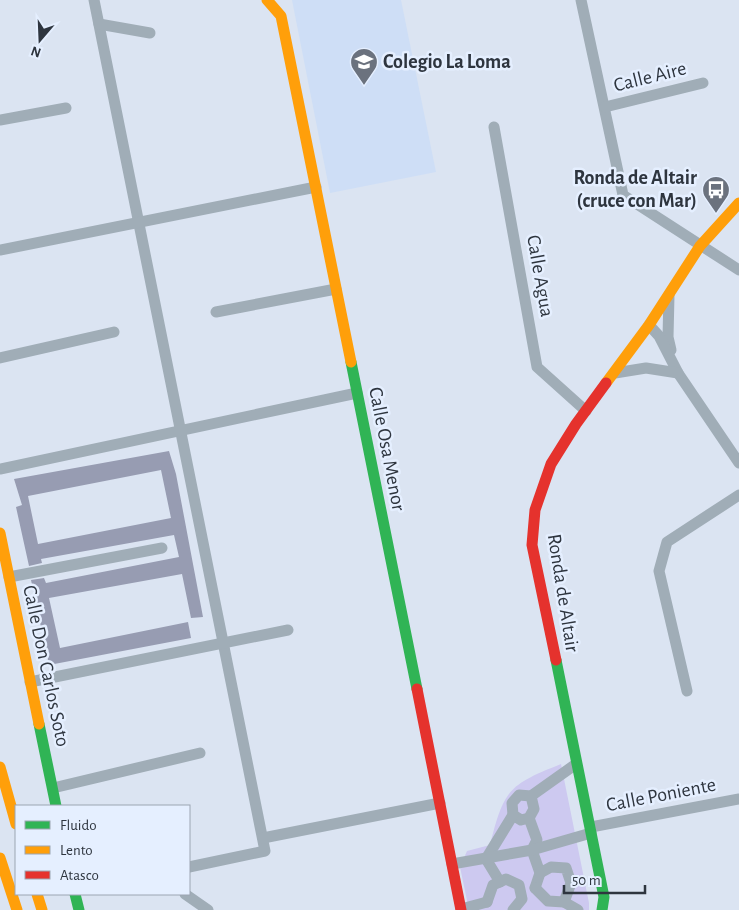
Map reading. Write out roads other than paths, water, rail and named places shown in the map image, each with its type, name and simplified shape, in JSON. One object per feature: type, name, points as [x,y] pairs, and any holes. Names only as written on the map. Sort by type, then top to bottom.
[{"type":"street","points":[[94,0],[265,851],[190,867]]},
{"type":"street","name":"Calle Osa Menor","points":[[267,0],[281,16],[461,910]]},
{"type":"street","name":"Calle Aire","points":[[581,0],[623,195],[739,270]]},
{"type":"street","points":[[99,24],[150,33]]},
{"type":"street","name":"Calle Aire","points":[[605,107],[703,83]]},
{"type":"street","points":[[0,120],[66,108]]},
{"type":"street","name":"Calle Agua","points":[[494,127],[537,367],[586,411]]},
{"type":"street","points":[[0,250],[316,187]]},
{"type":"street","name":"Ronda de Altair","points":[[611,910],[604,897],[532,545],[535,510],[551,464],[586,411],[649,325],[700,246],[734,206],[739,203]]},
{"type":"street","points":[[216,312],[336,289]]},
{"type":"street","points":[[669,294],[668,337],[678,373]]},
{"type":"street","points":[[649,325],[659,336],[678,373],[739,463]]},
{"type":"street","points":[[0,358],[114,332]]},
{"type":"street","points":[[615,373],[646,368],[678,373]]},
{"type":"street","points":[[0,469],[357,393]]},
{"type":"street","points":[[687,691],[659,571],[667,542],[739,496]]},
{"type":"street","name":"Calle Don Carlos Soto","points":[[0,533],[56,805]]},
{"type":"street","points":[[9,578],[162,548]]},
{"type":"street","points":[[30,682],[288,630]]},
{"type":"street","points":[[53,788],[200,753]]},
{"type":"street","points":[[500,882],[486,859],[513,815],[512,803],[519,795],[531,796],[576,764]]},
{"type":"street","points":[[0,768],[15,820]]},
{"type":"street","points":[[513,815],[521,820],[529,818],[534,809],[531,796]]},
{"type":"street","name":"Calle Poniente","points":[[452,864],[532,850],[591,830],[739,799]]},
{"type":"street","points":[[263,838],[440,804]]},
{"type":"street","points":[[529,818],[537,840],[532,850],[540,873],[535,888]]},
{"type":"street","points":[[0,858],[17,910]]},
{"type":"street","points":[[540,873],[551,868],[566,868],[571,883],[564,902]]},
{"type":"street","points":[[461,910],[491,906],[493,885],[506,880],[519,885],[521,891],[522,899],[513,910]]},
{"type":"street","points":[[521,891],[535,888]]},
{"type":"street","points":[[535,888],[548,901],[564,902],[578,910]]},
{"type":"street","points":[[37,895],[42,910]]},
{"type":"street","points":[[75,895],[79,910]]},
{"type":"street","points":[[186,895],[208,910]]},
{"type":"street","name":"Ronda de Altair","points":[[602,910],[604,897]]},
{"type":"place","name":"Colegio La Loma","points":[[364,86]]},
{"type":"place","name":"Ronda de Altair (cruce con Mar)","points":[[716,214]]}]
